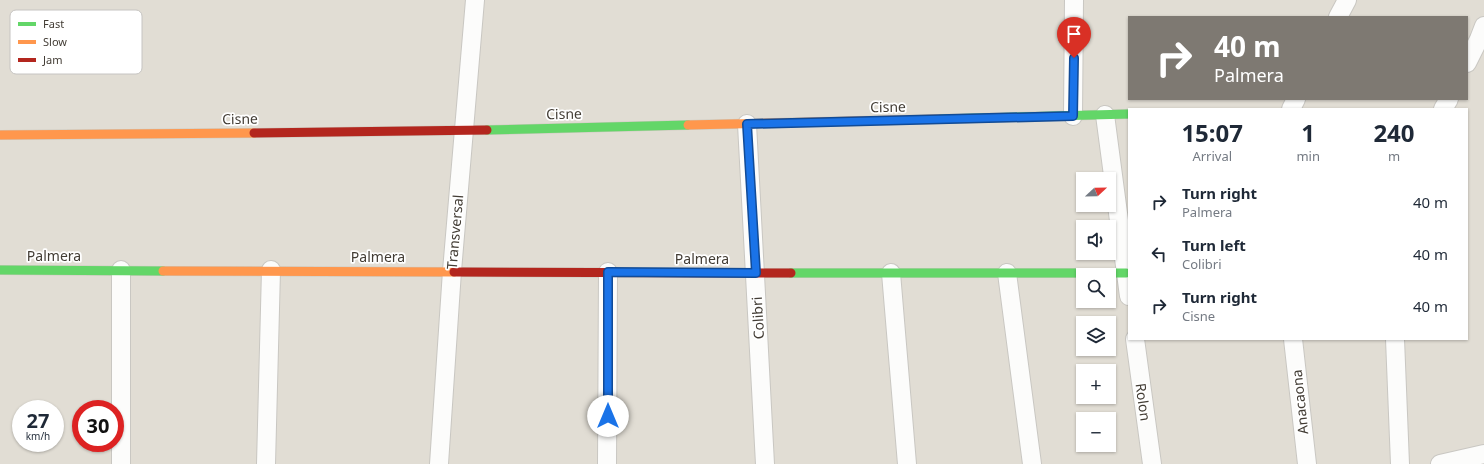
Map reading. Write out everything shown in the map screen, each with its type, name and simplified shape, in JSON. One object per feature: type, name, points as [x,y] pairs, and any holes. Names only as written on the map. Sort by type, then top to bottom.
[{"type":"street","name":"Transversal","points":[[439,464],[452,271],[475,0]]},
{"type":"street","points":[[1073,116],[1074,0]]},
{"type":"street","points":[[1339,16],[1347,0]]},
{"type":"street","points":[[1468,61],[1484,26]]},
{"type":"street","points":[[1105,114],[1128,288]]},
{"type":"street","name":"Cisne","points":[[0,135],[465,130],[1128,114]]},
{"type":"street","name":"Colibri","points":[[747,124],[765,464]]},
{"type":"street","name":"Palmera","points":[[0,270],[1126,273]]},
{"type":"street","points":[[121,270],[121,464]]},
{"type":"street","points":[[266,464],[271,270]]},
{"type":"street","points":[[607,464],[608,272]]},
{"type":"street","points":[[891,273],[907,464]]},
{"type":"street","points":[[1007,273],[1032,464]]},
{"type":"street","name":"Rolon","points":[[1135,340],[1152,464]]},
{"type":"street","name":"Anacaona","points":[[1293,340],[1307,464]]},
{"type":"street","points":[[1395,340],[1400,464]]},
{"type":"street","points":[[1440,464],[1484,454]]},
{"type":"shaded area","points":[[0,0],[1484,0],[1484,464],[0,464]]},
{"type":"traffic: fast","points":[[940,119],[1128,114]]},
{"type":"traffic: fast","points":[[487,130],[688,125]]},
{"type":"traffic: fast","points":[[0,270],[163,271]]},
{"type":"traffic: fast","points":[[791,273],[1126,273]]},
{"type":"traffic: slow","points":[[688,125],[940,119]]},
{"type":"traffic: slow","points":[[0,135],[254,133]]},
{"type":"traffic: slow","points":[[163,271],[454,272]]},
{"type":"traffic: jam","points":[[254,133],[487,130]]},
{"type":"traffic: jam","points":[[454,272],[791,273]]},
{"type":"route","points":[[608,416],[608,272],[756,273],[747,124],[1073,116],[1074,58]]}]
